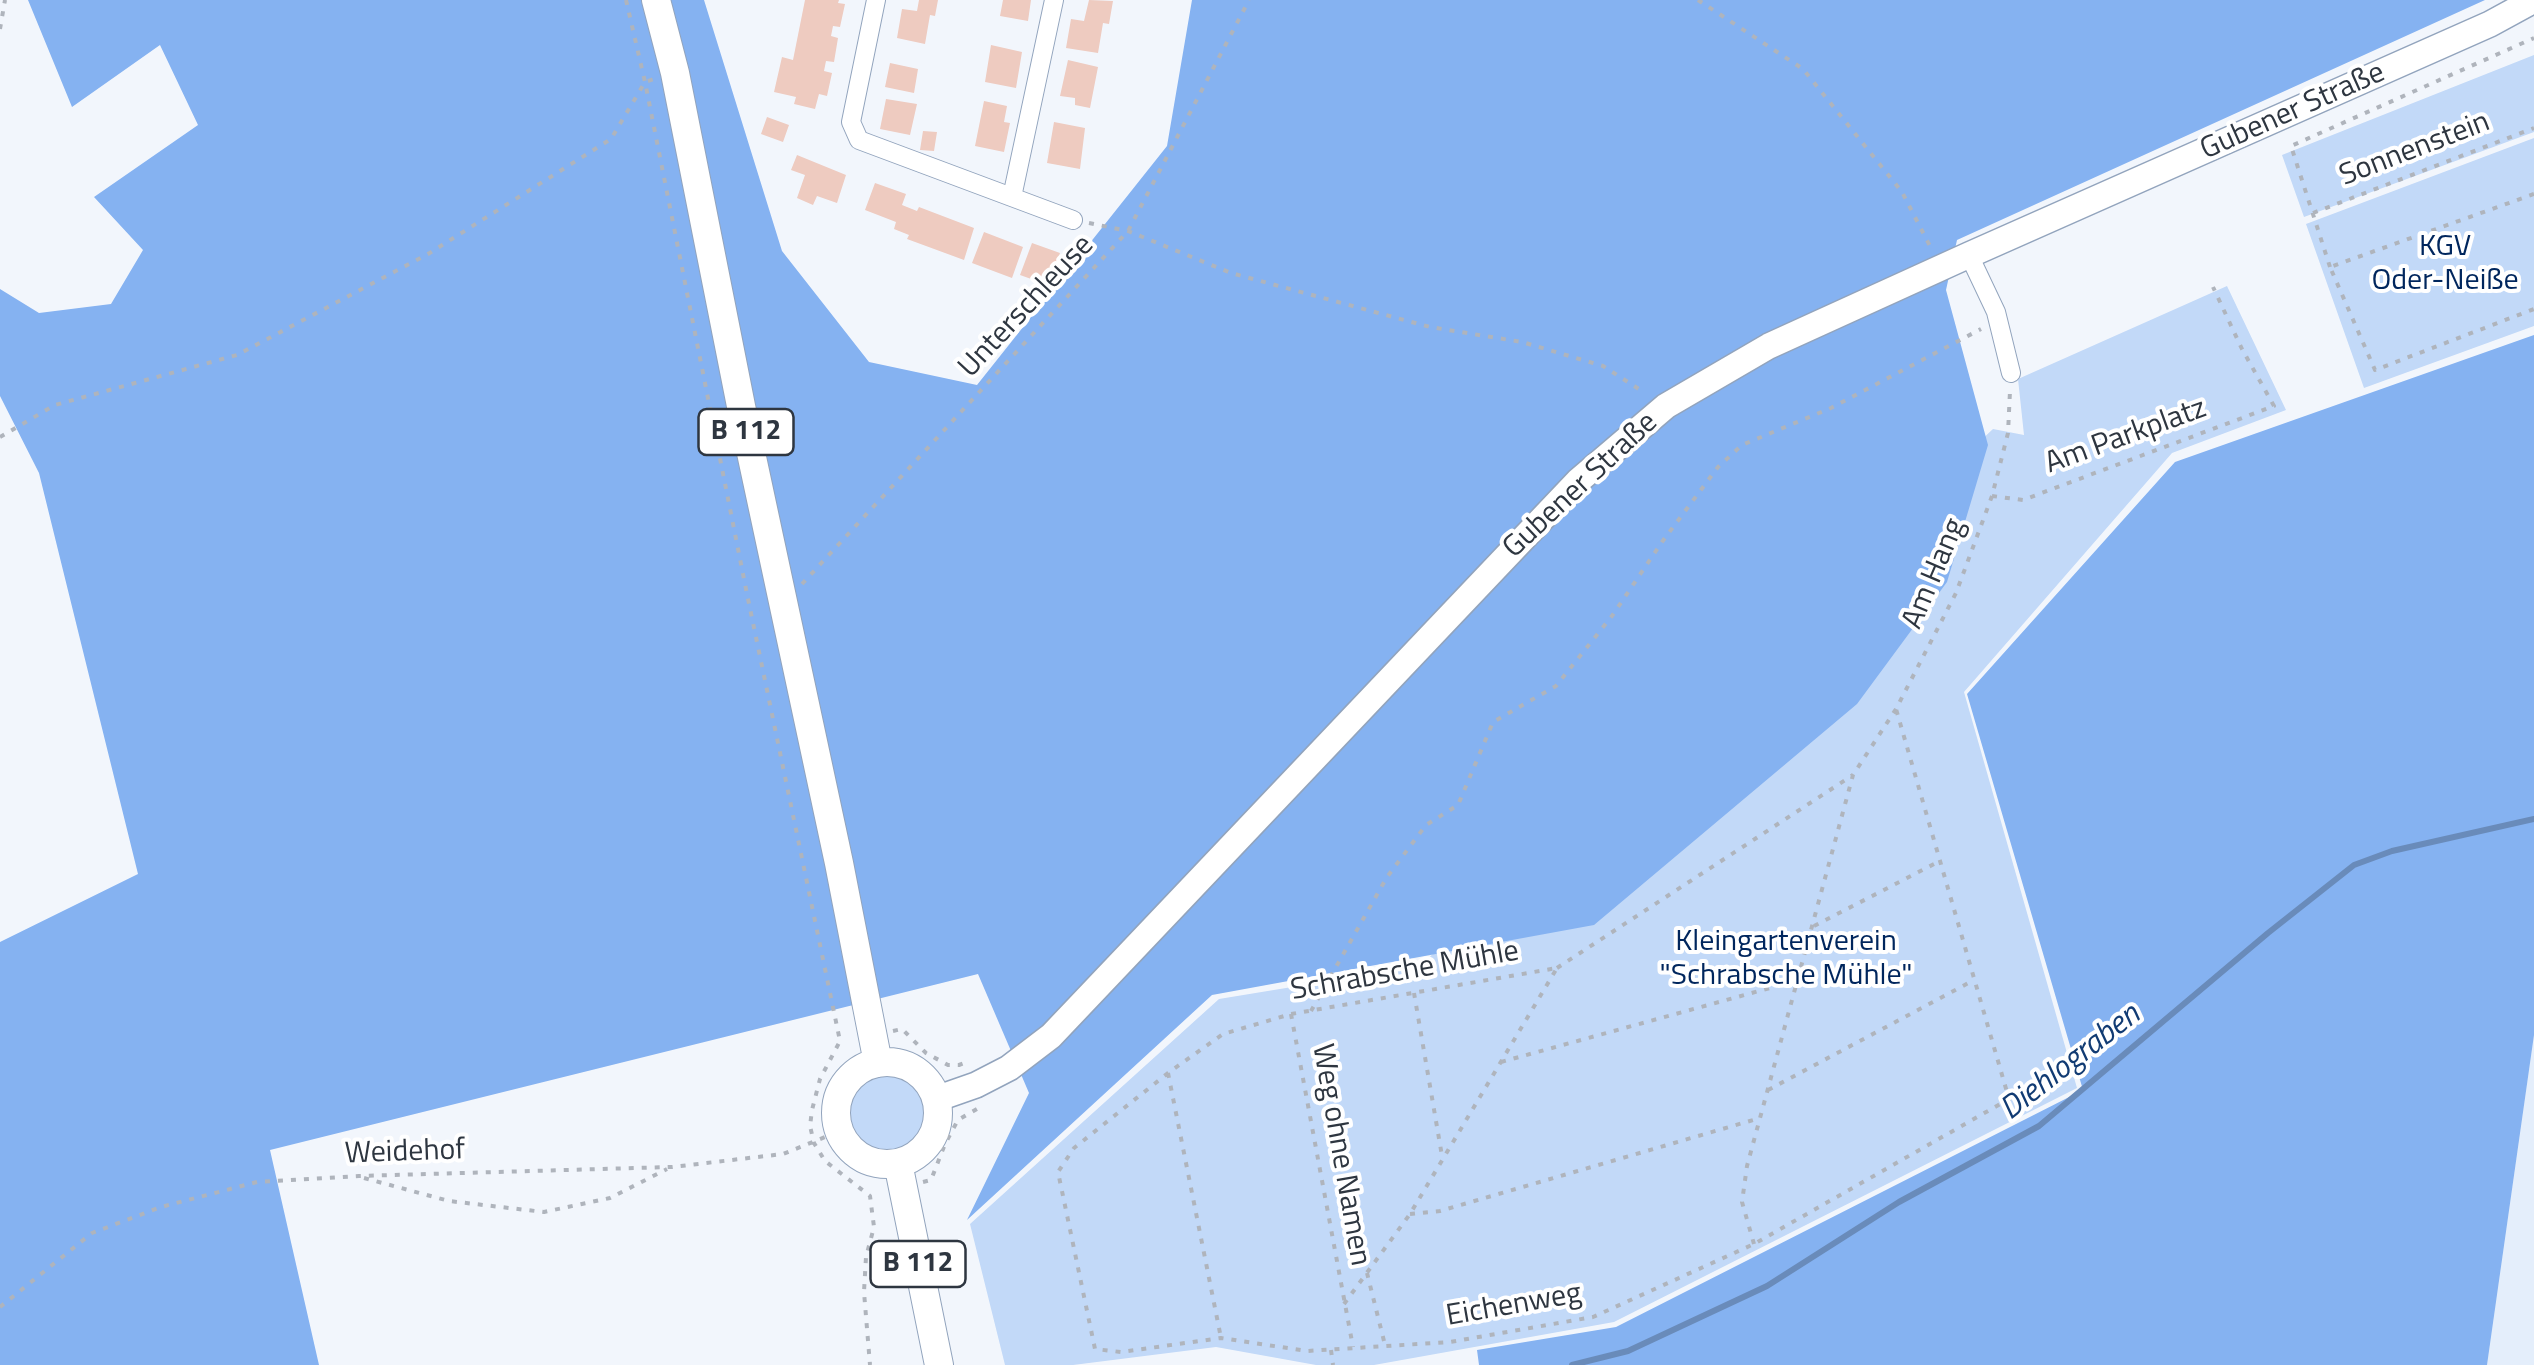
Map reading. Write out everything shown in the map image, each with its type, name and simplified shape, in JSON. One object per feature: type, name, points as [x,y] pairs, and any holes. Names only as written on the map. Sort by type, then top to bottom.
[{"type":"main road","name":"B 112","points":[[656,0],[675,73],[878,1063]]},
{"type":"main road","name":"Gubener Straße","points":[[936,1099],[976,1086],[1009,1068],[1050,1036],[1578,480],[1666,406],[1769,346],[2490,24],[2534,0]]},
{"type":"main road","points":[[878,1063],[904,1065],[916,1071],[936,1099],[938,1118],[925,1147],[913,1157],[884,1164],[827,1137],[840,1094],[855,1073],[878,1063]]},
{"type":"main road","name":"B 112","points":[[898,1162],[939,1365]]},
{"type":"street","points":[[876,0],[851,122],[859,140],[1073,220]]},
{"type":"street","points":[[1012,196],[1054,0]]},
{"type":"street","points":[[1969,255],[1998,320],[2011,373]]},
{"type":"path","points":[[0,29],[6,0]]},
{"type":"path","points":[[626,0],[840,1041],[820,1078],[810,1126],[827,1137],[825,1161],[870,1196],[874,1227],[866,1257],[864,1292],[870,1365]]},
{"type":"path","name":"Unterschleuse","points":[[782,605],[1128,230],[1249,0]]},
{"type":"path","points":[[1698,0],[1803,69],[1902,192],[1941,267]]},
{"type":"path","points":[[2534,38],[2291,146],[2330,267],[2375,370],[2534,309]]},
{"type":"path","points":[[0,437],[55,405],[237,355],[428,254],[611,139],[635,98]]},
{"type":"path","name":"Sonnenstein","points":[[2312,213],[2534,128]]},
{"type":"path","points":[[2330,267],[2534,194]]},
{"type":"path","points":[[1073,220],[1128,230],[1231,273],[1430,327],[1522,342],[1603,366],[1666,406]]},
{"type":"path","name":"Am Parkplatz","points":[[1992,496],[2023,500],[2274,406],[2242,350],[2214,287]]},
{"type":"path","points":[[1311,1010],[1387,876],[1426,825],[1458,805],[1493,722],[1556,686],[1612,616],[1718,468],[1742,445],[1832,408],[1998,320]]},
{"type":"path","name":"Am Hang","points":[[1854,775],[1896,709],[1956,593],[1992,496],[2008,433],[2011,373]]},
{"type":"path","points":[[1768,1090],[1974,980],[1896,709]]},
{"type":"path","points":[[1754,1244],[1742,1202],[1747,1166],[1854,775]]},
{"type":"path","points":[[1557,968],[1854,775]]},
{"type":"path","points":[[1814,926],[1940,861]]},
{"type":"path","name":"Schrabsche Mühle","points":[[1096,1349],[1058,1172],[1074,1148],[1224,1034],[1311,1010],[1557,968]]},
{"type":"path","name":"Schrabsche Mühle","points":[[1344,1304],[1410,1214],[1557,968]]},
{"type":"path","points":[[1500,1062],[1800,980]]},
{"type":"path","name":"Eichenweg","points":[[1096,1349],[1122,1352],[1222,1338],[1307,1352],[1450,1342],[1593,1317],[1754,1244],[2009,1099],[1974,980]]},
{"type":"path","points":[[1414,993],[1443,1159]]},
{"type":"path","name":"Weg ohne Namen","points":[[1291,1014],[1353,1347]]},
{"type":"path","points":[[1168,1073],[1222,1338]]},
{"type":"path","points":[[1410,1214],[1440,1211],[1760,1118]]},
{"type":"path","name":"Weidehof","points":[[0,1307],[92,1233],[161,1207],[257,1182],[672,1167],[783,1154],[827,1137]]},
{"type":"path","points":[[359,1176],[449,1202],[544,1212],[610,1198],[672,1167]]},
{"type":"path","points":[[1366,1273],[1385,1345]]},
{"type":"path","points":[[1331,1349],[1332,1365]]},
{"type":"shaded area","points":[[28,0],[704,0],[782,251],[869,362],[977,385],[1167,146],[1192,0],[2485,0],[1957,240],[1946,290],[1988,445],[1947,582],[1857,704],[1594,925],[1212,995],[967,1220],[1029,1093],[978,974],[270,1150],[319,1365],[0,1365],[0,942],[138,874],[39,473],[0,396],[0,289],[39,313],[111,304],[143,250],[94,197],[198,125],[160,45],[72,107]]},
{"type":"shaded area","points":[[2534,335],[2534,1035],[2487,1365],[1479,1365],[1477,1350],[1616,1327],[2083,1090],[1967,694],[2175,462]]},
{"type":"shaded area","points":[[2534,1035],[2534,1365],[2487,1365]]},
{"type":"green space","points":[[2534,55],[2534,132],[2304,217],[2282,155]]},
{"type":"green space","name":"KGV Oder-Neiße","points":[[2534,138],[2534,326],[2364,388],[2306,224]]},
{"type":"green space","name":"Kleingartenverein \"Schrabsche Mühle\"","points":[[2227,286],[2286,410],[2172,453],[1964,692],[2077,1088],[1614,1322],[1374,1365],[1316,1365],[1216,1347],[1073,1365],[1005,1365],[970,1224],[1219,999],[1420,966],[1993,429],[2024,435],[2018,379]]},
{"type":"green space","points":[[888,1073],[903,1076],[916,1085],[925,1098],[925,1128],[916,1141],[903,1150],[888,1153],[873,1150],[860,1141],[851,1128],[848,1113],[851,1098],[860,1085],[873,1076]]},
{"type":"building","points":[[805,0],[839,0],[838,3],[845,4],[840,27],[833,26],[831,36],[838,38],[834,62],[826,61],[824,71],[832,73],[827,96],[819,94],[815,109],[794,104],[796,97],[774,92],[782,57],[793,60]]},
{"type":"building","points":[[919,0],[938,0],[935,16],[930,15],[925,44],[897,38],[902,9],[917,11]]},
{"type":"building","points":[[1003,0],[1031,0],[1028,21],[1000,16]]},
{"type":"building","points":[[1089,0],[1113,1],[1109,24],[1103,23],[1098,53],[1066,48],[1071,19],[1084,21]]},
{"type":"building","points":[[991,45],[1022,52],[1016,88],[985,82]]},
{"type":"building","points":[[1068,60],[1098,67],[1090,108],[1075,105],[1075,98],[1060,96]]},
{"type":"building","points":[[890,63],[918,69],[914,93],[885,87]]},
{"type":"building","points":[[886,99],[917,104],[910,135],[880,129]]},
{"type":"building","points":[[984,101],[1007,106],[1004,122],[1010,123],[1004,152],[975,146]]},
{"type":"building","points":[[767,117],[789,125],[783,142],[761,134]]},
{"type":"building","points":[[1054,122],[1085,128],[1080,169],[1047,163]]},
{"type":"building","points":[[923,131],[937,132],[934,151],[920,150]]},
{"type":"building","points":[[797,155],[846,175],[837,203],[817,196],[813,205],[797,198],[805,175],[791,170]]},
{"type":"building","points":[[875,183],[906,194],[902,205],[917,211],[919,207],[974,228],[964,260],[907,239],[909,235],[894,229],[896,222],[865,210]]},
{"type":"building","points":[[984,232],[1023,247],[1012,278],[972,263]]},
{"type":"building","points":[[1032,243],[1060,253],[1048,285],[1020,275]]},
{"type":"waterway","name":"Diehlograben","points":[[1572,1365],[1628,1351],[1767,1286],[1899,1202],[2039,1126],[2354,865],[2392,851],[2534,819]]}]
